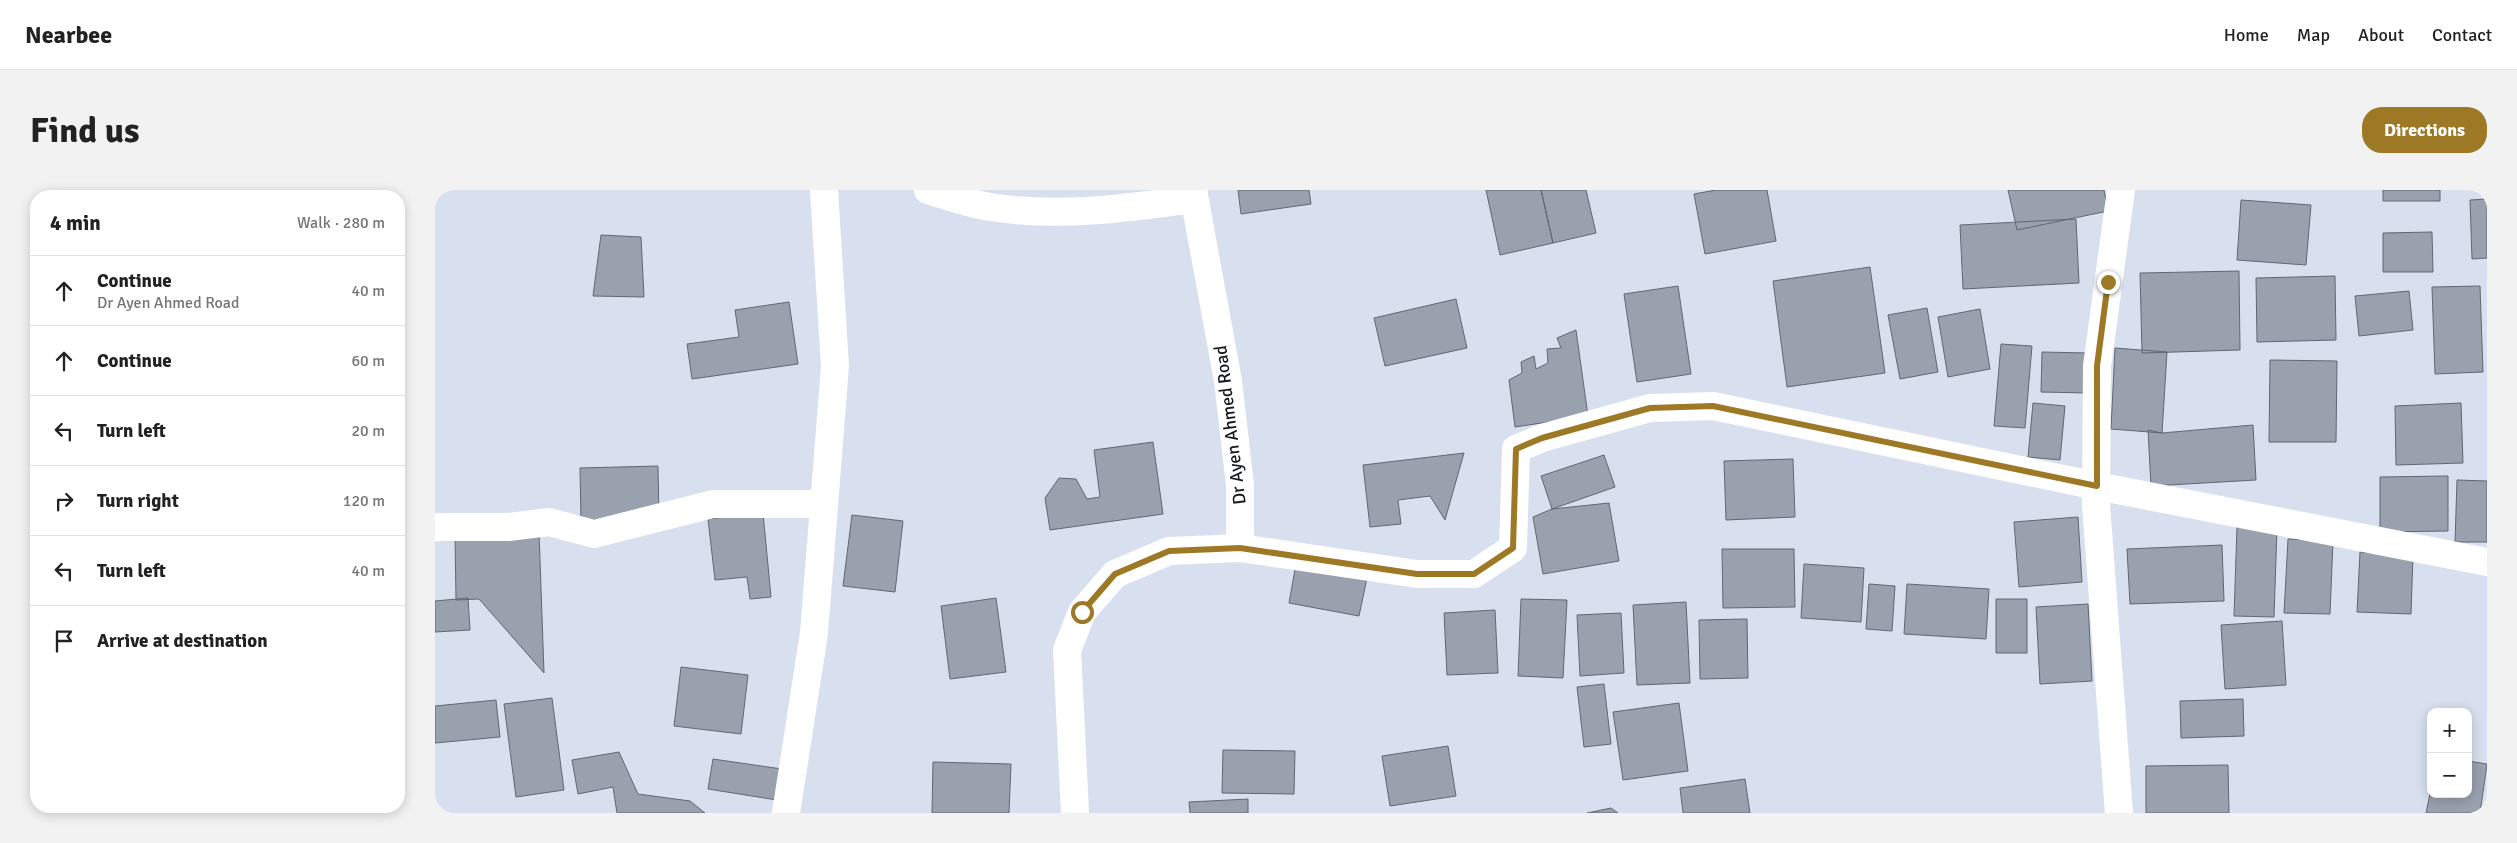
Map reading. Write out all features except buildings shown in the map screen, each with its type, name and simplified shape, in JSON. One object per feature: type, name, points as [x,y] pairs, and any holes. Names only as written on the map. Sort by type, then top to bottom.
[{"type":"street","points":[[786,813],[814,633],[835,366],[824,190]]},
{"type":"street","points":[[928,190],[990,207],[1061,211],[1141,206],[1194,194]]},
{"type":"street","points":[[2119,813],[2096,505],[2097,366],[2121,190]]},
{"type":"street","name":"Dr Ayen Ahmed Road","points":[[1194,194],[1228,381],[1240,484],[1240,548]]},
{"type":"street","points":[[1075,813],[1067,650],[1082,612],[1115,574],[1169,551],[1240,548],[1417,574],[1474,574],[1513,548],[1516,449],[1542,438],[1650,408],[1713,406],[2097,486],[2487,562]]},
{"type":"street","points":[[435,527],[508,527],[549,522],[594,534],[713,504],[824,504]]},
{"type":"route","points":[[1082,612],[1115,574],[1169,551],[1240,548],[1339,561],[1417,574],[1474,574],[1513,548],[1516,449],[1542,438],[1650,408],[1713,406],[2097,486],[2097,366],[2108,282]]}]
